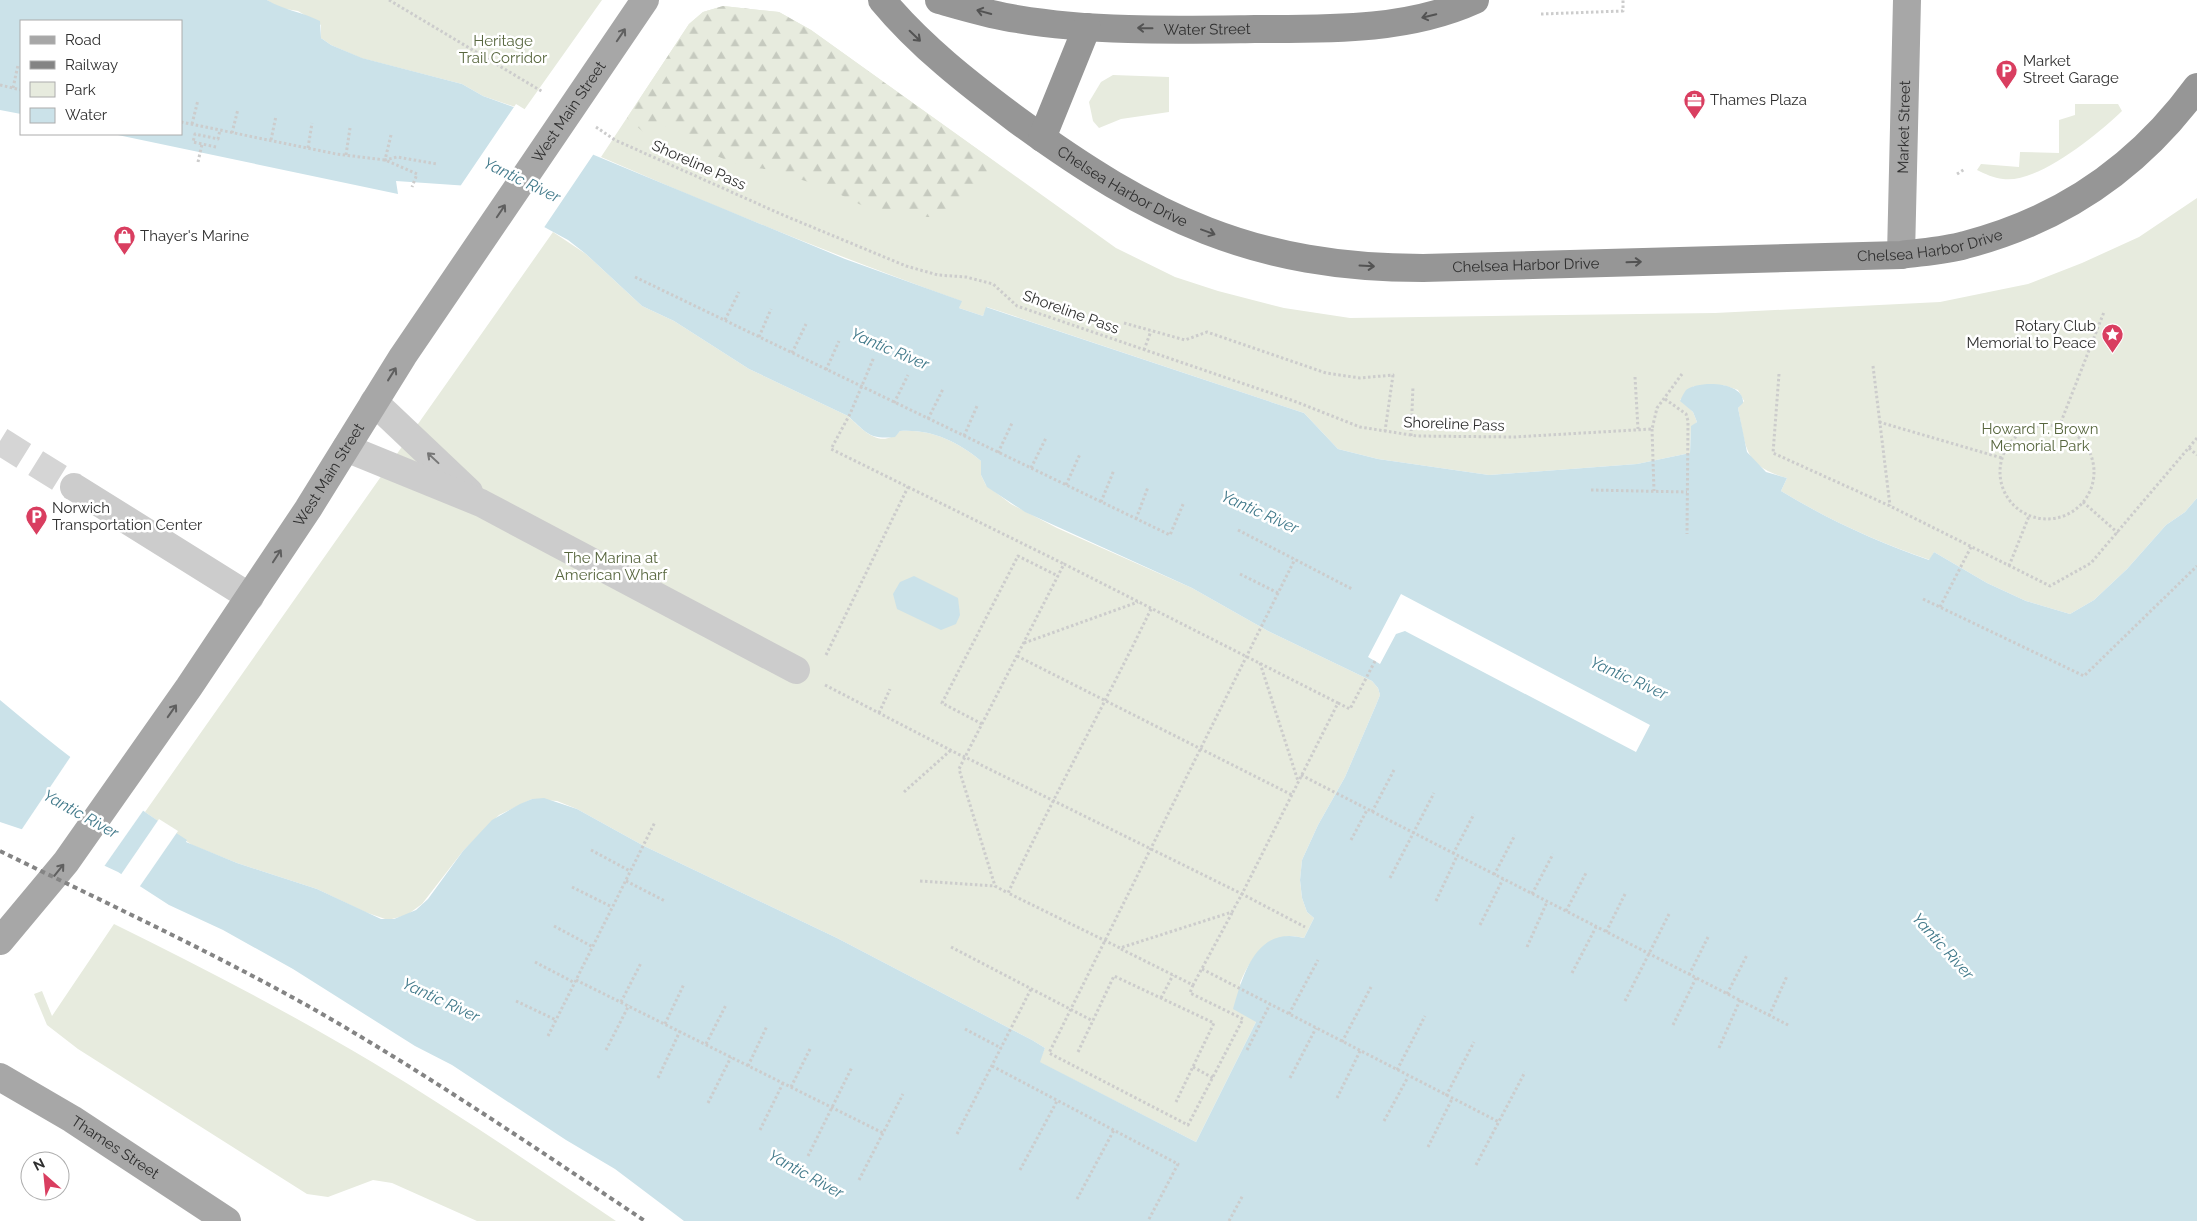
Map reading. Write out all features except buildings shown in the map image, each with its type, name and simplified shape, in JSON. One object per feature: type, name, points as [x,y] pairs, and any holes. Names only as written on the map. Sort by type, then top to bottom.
[{"type":"highway","name":"Chelsea Harbor Drive","points":[[882,0],[908,29],[945,63],[1042,138],[1129,195],[1191,225],[1249,246],[1325,262],[1416,268],[1901,255],[1950,248],[1992,238],[2039,218],[2110,178],[2149,146],[2173,119],[2197,87]]},
{"type":"highway","name":"Water Street","points":[[939,0],[1010,18],[1087,27],[1182,30],[1342,28],[1416,19],[1450,10],[1475,0]]},
{"type":"highway","points":[[1042,138],[1087,27]]},
{"type":"main road","name":"West Main Street","points":[[0,941],[66,862],[250,596],[374,402],[474,251],[645,0]]},
{"type":"main road","name":"Market Street","points":[[1901,255],[1907,0]]},
{"type":"main road","name":"Thames Street","points":[[0,1077],[64,1114],[227,1221]]},
{"type":"street","points":[[374,402],[481,503]]},
{"type":"street","points":[[346,448],[481,503],[805,675]]},
{"type":"street","points":[[74,487],[250,596]]},
{"type":"path","points":[[389,0],[546,94]]},
{"type":"path","points":[[1541,14],[1623,11],[1623,0]]},
{"type":"path","points":[[13,88],[18,64]]},
{"type":"path","points":[[0,85],[20,90]]},
{"type":"path","points":[[192,124],[198,100]]},
{"type":"path","points":[[232,133],[238,109]]},
{"type":"path","points":[[271,140],[276,116]]},
{"type":"path","points":[[182,122],[308,148],[385,160],[417,174],[412,187]]},
{"type":"path","points":[[308,148],[312,123]]},
{"type":"path","name":"Shoreline Pass","points":[[592,124],[615,140],[783,215],[906,266],[938,275],[966,277],[993,284],[1017,306],[1294,401],[1360,427],[1411,436],[1514,437],[1652,428]]},
{"type":"path","points":[[346,155],[350,128]]},
{"type":"path","points":[[216,147],[193,142],[195,134],[218,139],[220,130]]},
{"type":"path","points":[[385,160],[391,135]]},
{"type":"path","points":[[198,162],[202,144]]},
{"type":"path","points":[[385,160],[397,157],[437,164]]},
{"type":"path","points":[[1957,174],[1965,169]]},
{"type":"path","points":[[635,277],[1170,535],[1184,502]]},
{"type":"path","points":[[725,320],[739,292]]},
{"type":"path","points":[[759,337],[771,309]]},
{"type":"path","points":[[2059,427],[2104,312]]},
{"type":"path","points":[[1124,323],[1185,340],[1207,332],[1326,373],[1360,378],[1393,374],[1385,431]]},
{"type":"path","points":[[792,353],[806,324]]},
{"type":"path","points":[[1144,350],[1151,331]]},
{"type":"path","points":[[826,370],[839,342]]},
{"type":"path","points":[[874,357],[850,414],[831,449],[1064,564],[1350,709],[1375,661]]},
{"type":"path","points":[[1873,366],[1890,506]]},
{"type":"path","points":[[1654,491],[1652,428],[1655,412],[1682,374]]},
{"type":"path","points":[[1779,374],[1773,453],[1890,506],[2050,586],[2090,563],[2197,438]]},
{"type":"path","points":[[894,403],[908,375]]},
{"type":"path","points":[[1635,378],[1638,429]]},
{"type":"path","points":[[1411,436],[1412,386]]},
{"type":"path","points":[[928,419],[942,389]]},
{"type":"path","points":[[1665,399],[1686,414],[1688,421],[1687,534]]},
{"type":"path","points":[[964,436],[977,406]]},
{"type":"path","points":[[1879,422],[2002,458]]},
{"type":"path","points":[[998,453],[1012,423]]},
{"type":"path","points":[[2035,427],[2059,427],[2076,436],[2086,447],[2092,460],[2094,475],[2090,489],[2083,502],[2072,512],[2058,518],[2043,519],[2029,516],[2016,509],[2006,498],[2001,484],[2000,468],[2002,458],[2011,442],[2022,432],[2035,427]]},
{"type":"path","points":[[1031,468],[1046,438]]},
{"type":"path","points":[[2189,448],[2197,455]]},
{"type":"path","points":[[1066,485],[1080,454]]},
{"type":"path","points":[[1101,502],[1114,470]]},
{"type":"path","points":[[908,487],[805,675],[1052,801],[1242,894],[1305,928]]},
{"type":"path","points":[[1136,519],[1148,487]]},
{"type":"path","points":[[1591,490],[1687,492]]},
{"type":"path","points":[[2083,502],[2118,532]]},
{"type":"path","points":[[2009,566],[2029,516]]},
{"type":"path","points":[[1238,530],[1352,589]]},
{"type":"path","points":[[1940,608],[1971,547]]},
{"type":"path","points":[[982,724],[942,704],[951,686],[1018,556],[1058,576]]},
{"type":"path","points":[[1295,559],[1248,657],[1104,940],[1049,1053],[1188,1125],[1243,1019],[1190,993],[1338,702]]},
{"type":"path","points":[[995,886],[958,769],[1064,564]]},
{"type":"path","points":[[1923,599],[2084,676],[2197,566]]},
{"type":"path","points":[[1240,574],[1278,593]]},
{"type":"path","points":[[1024,643],[1138,602]]},
{"type":"path","points":[[1008,893],[1052,801],[1106,702],[1151,608]]},
{"type":"path","points":[[1017,656],[1292,795]]},
{"type":"path","points":[[1260,663],[1298,782]]},
{"type":"path","points":[[879,713],[890,689]]},
{"type":"path","points":[[904,792],[951,750]]},
{"type":"path","points":[[1372,812],[1394,770]]},
{"type":"path","points":[[1301,775],[1790,1026]]},
{"type":"path","points":[[1390,878],[1434,793]]},
{"type":"path","points":[[1351,840],[1367,810]]},
{"type":"path","points":[[1436,901],[1474,814]]},
{"type":"path","points":[[548,1036],[655,822]]},
{"type":"path","points":[[1494,875],[1514,835]]},
{"type":"path","points":[[591,850],[630,871]]},
{"type":"path","points":[[1532,894],[1553,854]]},
{"type":"path","points":[[1566,911],[1586,873]]},
{"type":"path","points":[[1480,925],[1503,880]]},
{"type":"path","points":[[626,881],[665,902]]},
{"type":"path","points":[[920,881],[995,886],[1193,985]]},
{"type":"path","points":[[572,887],[612,907]]},
{"type":"path","points":[[1606,932],[1626,892]]},
{"type":"path","points":[[1527,947],[1547,902]]},
{"type":"path","points":[[1120,948],[1232,912]]},
{"type":"path","points":[[1625,1001],[1669,914]]},
{"type":"path","points":[[554,926],[593,947]]},
{"type":"path","points":[[1572,973],[1596,927]]},
{"type":"path","points":[[1689,975],[1709,935]]},
{"type":"path","points":[[951,947],[1093,1021]]},
{"type":"path","points":[[1727,994],[1747,955]]},
{"type":"path","points":[[1289,1014],[1318,960]]},
{"type":"path","points":[[535,962],[621,1002],[883,1133]]},
{"type":"path","points":[[621,1002],[641,963]]},
{"type":"path","points":[[1202,969],[1408,1077],[1499,1122]]},
{"type":"path","points":[[1161,998],[1172,975]]},
{"type":"path","points":[[1078,1052],[1114,976],[1214,1024],[1176,1102]]},
{"type":"path","points":[[1769,1016],[1787,976]]},
{"type":"path","points":[[1673,1024],[1696,978]]},
{"type":"path","points":[[665,1024],[684,984]]},
{"type":"path","points":[[1342,1042],[1371,988]]},
{"type":"path","points":[[957,1134],[1031,989]]},
{"type":"path","points":[[1719,1048],[1740,1000]]},
{"type":"path","points":[[516,1001],[556,1020]]},
{"type":"path","points":[[1247,1050],[1270,1004]]},
{"type":"path","points":[[706,1044],[726,1005]]},
{"type":"path","points":[[606,1050],[628,1006]]},
{"type":"path","points":[[1397,1070],[1425,1016]]},
{"type":"path","points":[[748,1066],[767,1026]]},
{"type":"path","points":[[1290,1078],[1316,1028]]},
{"type":"path","points":[[965,1030],[1001,1048]]},
{"type":"path","points":[[658,1078],[680,1031]]},
{"type":"path","points":[[1446,1096],[1474,1042]]},
{"type":"path","points":[[791,1086],[811,1047]]},
{"type":"path","points":[[1337,1098],[1360,1051]]},
{"type":"path","points":[[708,1103],[731,1057]]},
{"type":"path","points":[[992,1066],[1178,1164],[1148,1221]]},
{"type":"path","points":[[808,1156],[852,1067]]},
{"type":"path","points":[[1193,1067],[1213,1078]]},
{"type":"path","points":[[1476,1166],[1525,1072]]},
{"type":"path","points":[[1384,1121],[1408,1077]]},
{"type":"path","points":[[760,1130],[783,1082]]},
{"type":"path","points":[[859,1180],[903,1094]]},
{"type":"path","points":[[1428,1147],[1452,1099]]},
{"type":"path","points":[[1020,1170],[1057,1101]]},
{"type":"path","points":[[1077,1199],[1114,1130]]},
{"type":"path","points":[[1229,1221],[1242,1195]]},
{"type":"green space","name":"Heritage Trail Corridor","points":[[267,0],[602,0],[524,110],[483,96],[462,84],[361,58],[331,45],[321,38],[321,25],[298,11],[279,8]]},
{"type":"green space","name":"Howard T. Brown Memorial Park","points":[[723,6],[779,12],[811,30],[1116,248],[1175,277],[1218,291],[1284,308],[1350,318],[1715,313],[1940,302],[2028,284],[2082,263],[2139,237],[2197,198],[2197,498],[2185,512],[2166,525],[2127,569],[2094,600],[2070,614],[2026,601],[1987,583],[1934,552],[1930,560],[1872,538],[1835,521],[1781,491],[1787,478],[1773,473],[1754,461],[1745,444],[1738,408],[1744,401],[1738,390],[1723,385],[1694,386],[1680,400],[1693,412],[1697,422],[1691,427],[1690,453],[1637,464],[1489,475],[1378,459],[1338,449],[1304,413],[987,307],[983,316],[959,308],[961,301],[780,232],[601,157],[689,24],[703,12]]},
{"type":"green space","points":[[723,6],[779,12],[811,30],[995,162],[953,212],[942,217],[927,217],[861,205],[825,187],[789,176],[777,170],[743,167],[688,144],[688,124],[671,123],[649,137],[627,118],[689,24],[703,12]]},
{"type":"green space","points":[[1113,75],[1169,77],[1169,112],[1121,119],[1099,128],[1093,121],[1089,102],[1101,82]]},
{"type":"green space","points":[[2075,104],[2118,104],[2122,111],[2067,156],[2033,174],[2003,179],[1977,170],[1981,164],[2019,167],[2020,152],[2059,153],[2059,120],[2075,115]]},
{"type":"green space","name":"The Marina at American Wharf","points":[[553,232],[586,254],[642,306],[674,321],[749,369],[848,416],[872,436],[886,439],[900,431],[911,431],[933,434],[953,442],[981,461],[981,475],[986,485],[1011,504],[1057,528],[1192,588],[1268,631],[1372,681],[1378,688],[1380,695],[1345,777],[1318,825],[1302,860],[1300,880],[1302,898],[1307,912],[1314,918],[1304,938],[1292,936],[1272,941],[1250,963],[1240,983],[1256,1022],[1196,1142],[1039,1062],[1045,1048],[1032,1040],[837,938],[644,846],[577,809],[557,801],[532,799],[499,815],[463,851],[422,904],[407,915],[388,920],[365,912],[317,889],[237,863],[192,845],[145,812]]},
{"type":"green space","points":[[114,924],[245,990],[372,1062],[465,1120],[616,1221],[477,1221],[392,1183],[373,1180],[328,1197],[307,1194],[78,1049],[47,1025],[34,994],[42,991],[52,1016]]},
{"type":"water","name":"Yantic River","points":[[0,0],[267,0],[320,21],[321,38],[331,45],[362,58],[462,84],[483,96],[527,112],[594,155],[845,259],[962,301],[959,308],[983,316],[986,307],[1304,413],[1338,449],[1378,459],[1489,475],[1637,464],[1690,453],[1691,426],[1697,422],[1693,412],[1680,400],[1686,390],[1692,387],[1720,384],[1737,390],[1742,396],[1743,403],[1738,408],[1747,452],[1766,472],[1787,478],[1781,491],[1835,521],[1872,538],[1929,560],[1934,552],[1987,583],[2026,601],[2070,614],[2094,600],[2127,569],[2166,525],[2185,512],[2197,498],[2197,1221],[684,1221],[615,1169],[566,1140],[452,1065],[415,1046],[293,969],[223,930],[169,905],[118,872],[36,834],[0,822],[0,700],[91,773],[187,840],[186,842],[237,863],[317,889],[381,919],[394,919],[416,910],[428,899],[463,851],[492,820],[520,804],[532,799],[544,798],[577,809],[644,846],[837,938],[1032,1040],[1045,1048],[1040,1062],[1196,1142],[1256,1022],[1233,1009],[1247,968],[1263,946],[1274,939],[1288,936],[1304,938],[1314,918],[1307,912],[1302,898],[1300,880],[1302,860],[1318,825],[1345,777],[1380,695],[1378,688],[1372,681],[1268,631],[1192,588],[1025,512],[987,487],[981,475],[981,461],[953,442],[933,434],[911,431],[900,431],[895,437],[873,436],[868,434],[848,416],[749,369],[674,321],[642,306],[586,254],[568,240],[469,186],[396,181],[398,194],[118,135],[182,135],[182,20],[20,20],[20,114],[0,110]]},
{"type":"water","points":[[914,576],[958,598],[960,615],[956,624],[941,630],[897,609],[893,594],[900,582]]},
{"type":"pier","points":[[516,104],[595,152],[543,229],[469,189],[459,188]]},
{"type":"pier","points":[[1401,594],[1650,725],[1636,752],[1405,631],[1396,634],[1380,664],[1368,657]]},
{"type":"pier","points":[[73,753],[145,808],[103,868],[20,832]]},
{"type":"pier","points":[[159,819],[178,831],[138,889],[120,876]]},
{"type":"tunnel","points":[[0,441],[74,487]]},
{"type":"railway","points":[[0,851],[120,909],[317,1011],[442,1087],[645,1221]]},
{"type":"place","name":"Market Street Garage","points":[[2007,89]]},
{"type":"place","name":"Thames Plaza","points":[[1694,119]]},
{"type":"place","name":"Thayer's Marine","points":[[124,255]]},
{"type":"place","name":"Rotary Club Memorial to Peace","points":[[2112,354]]},
{"type":"place","name":"Norwich Transportation Center","points":[[36,536]]}]
